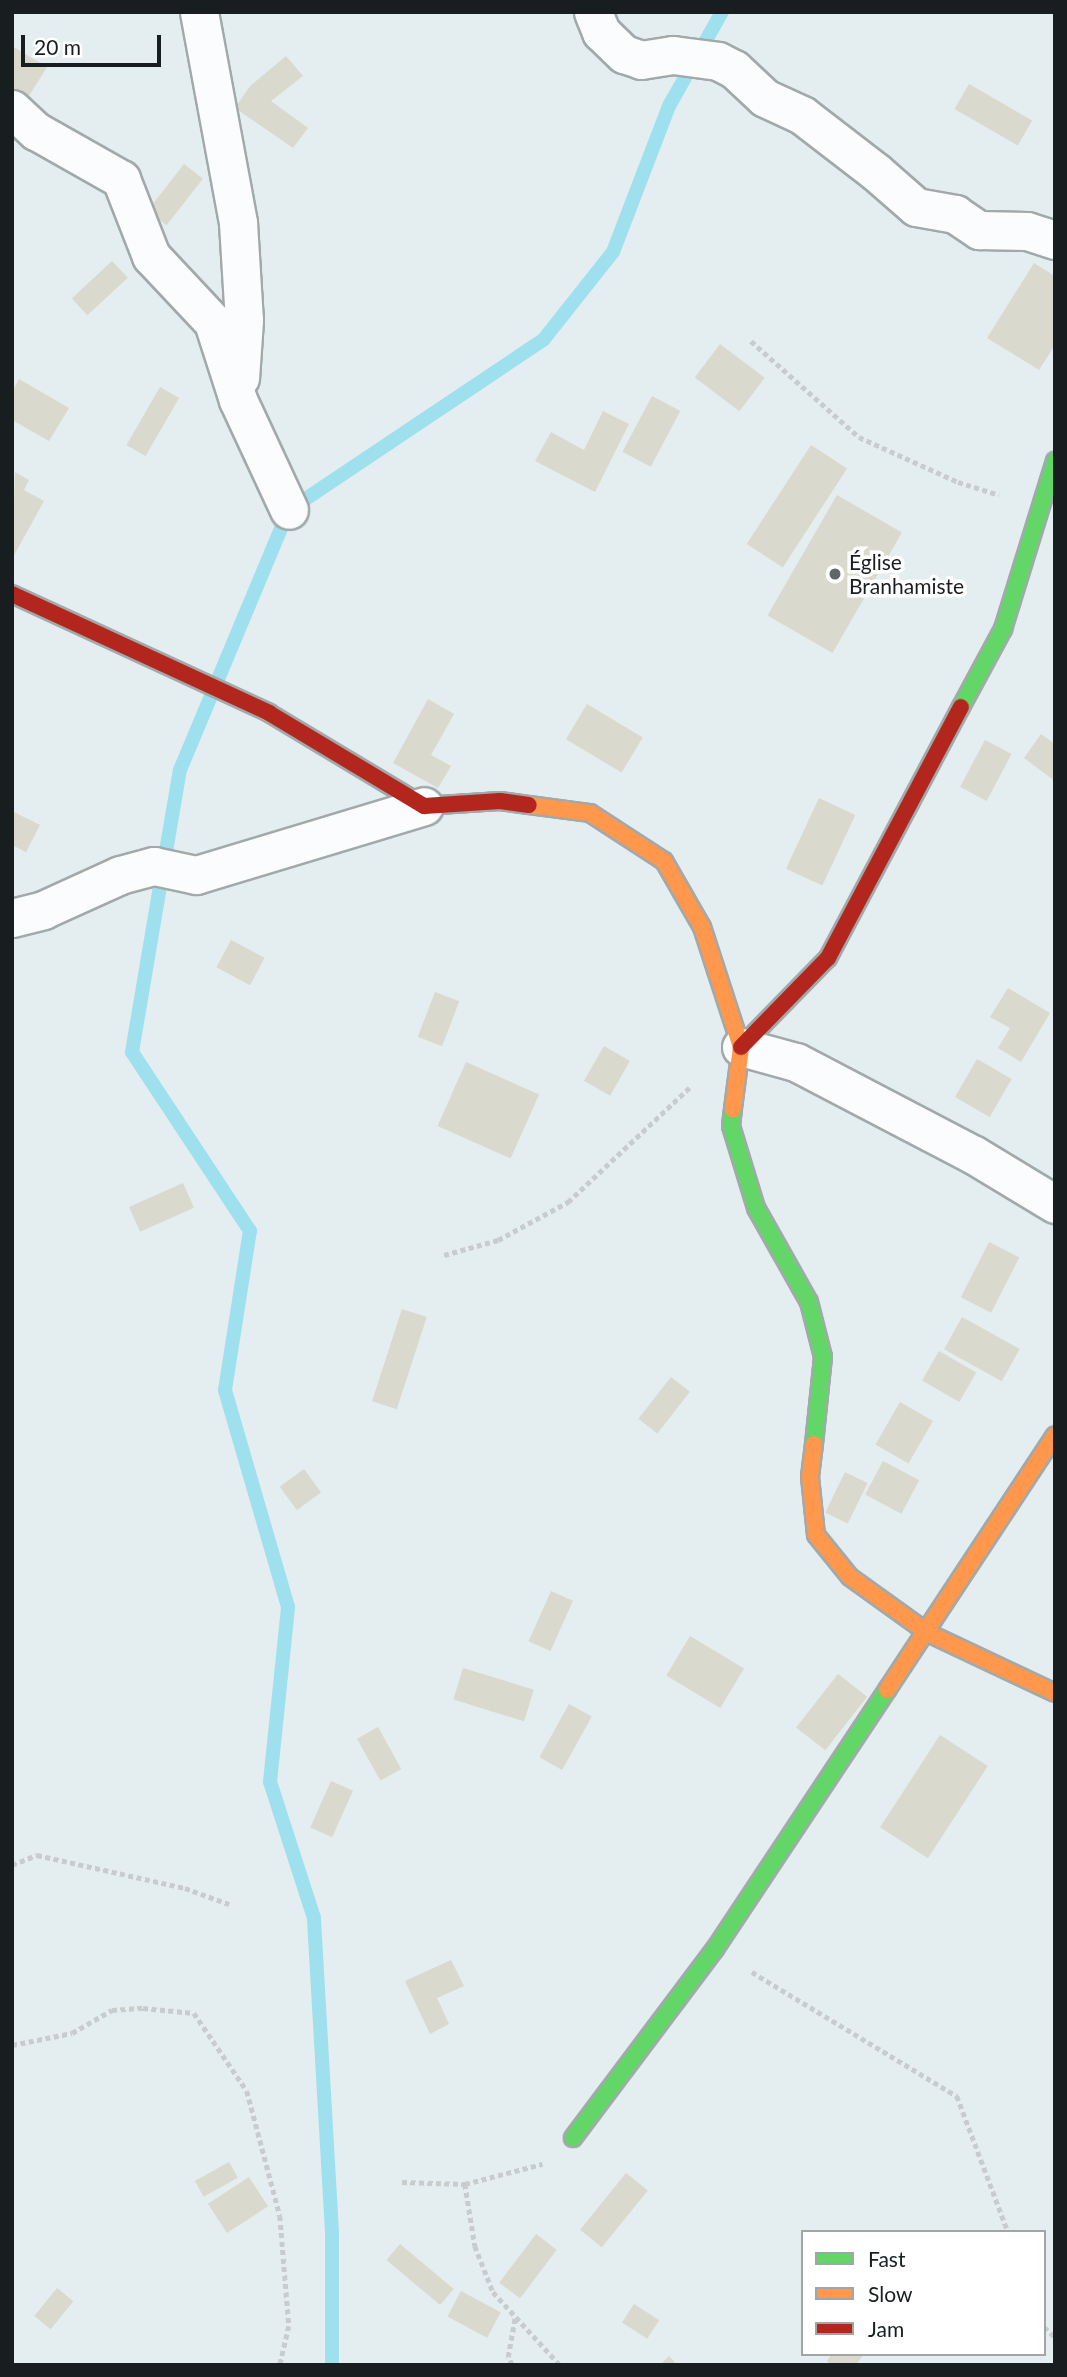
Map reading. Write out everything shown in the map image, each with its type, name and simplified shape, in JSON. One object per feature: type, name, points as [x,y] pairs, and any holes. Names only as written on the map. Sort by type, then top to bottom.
[{"type":"street","points":[[199,12],[238,223],[244,320],[238,400]]},
{"type":"street","points":[[593,12],[601,32],[624,54],[641,60],[673,55],[718,61],[734,69],[765,98],[802,115],[876,172],[916,208],[955,214],[979,229],[1027,231],[1055,240]]},
{"type":"street","points":[[12,109],[36,131],[121,179],[151,256],[214,322],[238,400],[289,510]]},
{"type":"street","points":[[741,1047],[828,958],[1003,629],[1055,461]]},
{"type":"street","points":[[12,594],[269,713],[424,806]]},
{"type":"street","points":[[12,918],[43,910],[120,875],[154,866],[196,875],[424,806],[500,801],[590,813],[664,861],[702,927],[741,1047],[731,1126],[756,1208],[809,1302],[823,1357],[810,1477],[816,1535],[850,1577],[928,1633],[1055,1693]]},
{"type":"street","points":[[741,1047],[796,1062],[974,1155],[1055,1204]]},
{"type":"street","points":[[573,2138],[715,1949],[928,1633],[1055,1436]]},
{"type":"path","points":[[751,341],[859,437],[958,482],[1040,508]]},
{"type":"path","points":[[444,1255],[498,1240],[568,1202],[668,1105],[741,1047]]},
{"type":"path","points":[[12,1865],[37,1855],[186,1888],[229,1904]]},
{"type":"path","points":[[715,1949],[957,2096],[1007,2230]]},
{"type":"path","points":[[12,2045],[72,2033],[112,2010],[143,2008],[194,2013],[247,2091],[280,2216],[289,2326],[280,2365]]},
{"type":"path","points":[[402,2182],[465,2184],[541,2165],[573,2138]]},
{"type":"path","points":[[465,2184],[475,2246],[493,2292],[560,2365]]},
{"type":"path","points":[[512,2365],[508,2357],[515,2317]]},
{"type":"building","points":[[12,46],[47,67],[12,123]]},
{"type":"building","points":[[286,56],[303,76],[271,101],[308,128],[293,148],[235,108],[250,86]]},
{"type":"building","points":[[969,84],[1032,120],[1018,146],[954,109]]},
{"type":"building","points":[[184,164],[203,179],[167,225],[148,210]]},
{"type":"building","points":[[112,261],[128,278],[87,315],[72,299]]},
{"type":"building","points":[[1034,263],[1055,276],[1055,345],[1039,370],[987,338]]},
{"type":"building","points":[[720,344],[765,378],[739,411],[695,378]]},
{"type":"building","points":[[19,379],[69,408],[49,441],[12,420],[12,392]]},
{"type":"building","points":[[160,387],[179,398],[146,456],[126,445]]},
{"type":"building","points":[[652,396],[680,411],[651,467],[622,452]]},
{"type":"building","points":[[603,411],[629,424],[595,492],[535,461],[551,432],[584,450]]},
{"type":"building","points":[[811,445],[847,468],[783,567],[747,544]]},
{"type":"building","points":[[15,472],[29,480],[24,490],[44,501],[12,559]]},
{"type":"building","name":"Église Branhamiste","points":[[837,495],[902,532],[832,653],[768,615]]},
{"type":"building","points":[[428,699],[454,714],[431,755],[451,766],[438,788],[393,763]]},
{"type":"building","points":[[587,704],[643,737],[622,773],[566,739]]},
{"type":"building","points":[[1041,734],[1055,744],[1055,781],[1024,758]]},
{"type":"building","points":[[985,740],[1011,754],[987,801],[960,787]]},
{"type":"building","points":[[819,798],[855,815],[822,886],[786,869]]},
{"type":"building","points":[[12,811],[40,825],[26,852],[12,845]]},
{"type":"building","points":[[231,940],[265,958],[250,985],[216,967]]},
{"type":"building","points":[[1008,988],[1050,1013],[1021,1062],[998,1048],[1010,1028],[990,1017]]},
{"type":"building","points":[[435,992],[459,1001],[442,1046],[418,1037]]},
{"type":"building","points":[[604,1046],[630,1061],[610,1096],[584,1081]]},
{"type":"building","points":[[977,1059],[1012,1079],[990,1117],[955,1097]]},
{"type":"building","points":[[466,1062],[539,1095],[511,1158],[438,1126]]},
{"type":"building","points":[[183,1183],[194,1208],[140,1232],[129,1207]]},
{"type":"building","points":[[989,1242],[1019,1257],[991,1313],[961,1297]]},
{"type":"building","points":[[402,1309],[427,1317],[397,1409],[372,1401]]},
{"type":"building","points":[[962,1317],[1020,1349],[1002,1381],[944,1349]]},
{"type":"building","points":[[939,1351],[976,1372],[959,1402],[922,1380]]},
{"type":"building","points":[[671,1377],[690,1392],[657,1434],[638,1419]]},
{"type":"building","points":[[900,1402],[933,1421],[908,1463],[876,1444]]},
{"type":"building","points":[[883,1461],[919,1480],[901,1514],[865,1495]]},
{"type":"building","points":[[304,1469],[321,1492],[297,1510],[280,1487]]},
{"type":"building","points":[[845,1472],[867,1483],[848,1523],[825,1512]]},
{"type":"building","points":[[551,1591],[573,1601],[551,1651],[529,1641]]},
{"type":"building","points":[[690,1636],[744,1668],[720,1708],[666,1675]]},
{"type":"building","points":[[463,1668],[534,1690],[524,1721],[453,1700]]},
{"type":"building","points":[[838,1674],[867,1697],[825,1750],[796,1728]]},
{"type":"building","points":[[569,1704],[592,1717],[562,1770],[539,1757]]},
{"type":"building","points":[[378,1727],[401,1769],[380,1781],[357,1739]]},
{"type":"building","points":[[940,1735],[988,1766],[928,1858],[880,1827]]},
{"type":"building","points":[[331,1781],[353,1791],[332,1837],[310,1828]]},
{"type":"building","points":[[451,1960],[464,1986],[437,1998],[449,2024],[430,2034],[405,1981]]},
{"type":"building","points":[[229,2162],[238,2178],[204,2197],[195,2181]]},
{"type":"building","points":[[626,2173],[648,2191],[602,2247],[580,2230]]},
{"type":"building","points":[[249,2177],[268,2206],[227,2233],[208,2204]]},
{"type":"building","points":[[536,2234],[557,2250],[520,2298],[499,2283]]},
{"type":"building","points":[[400,2244],[454,2289],[440,2305],[387,2260]]},
{"type":"building","points":[[57,2288],[73,2301],[51,2329],[34,2316]]},
{"type":"building","points":[[461,2291],[501,2312],[487,2338],[447,2317]]},
{"type":"building","points":[[634,2304],[659,2320],[647,2339],[622,2322]]},
{"type":"building","points":[[669,2356],[677,2365],[660,2365]]},
{"type":"building","points":[[831,2356],[863,2356],[856,2365],[831,2365],[827,2361]]},
{"type":"waterway","points":[[332,2365],[332,2232],[314,1918],[270,1782],[288,1607],[225,1390],[250,1231],[132,1052],[180,770],[289,510],[544,339],[613,252],[669,106],[722,12]]},
{"type":"traffic: fast","points":[[961,707],[1003,629],[1055,461]]},
{"type":"traffic: fast","points":[[733,1109],[731,1126],[756,1208],[809,1302],[823,1357],[814,1444]]},
{"type":"traffic: fast","points":[[573,2138],[715,1949],[887,1690]]},
{"type":"traffic: slow","points":[[529,805],[590,813],[664,861],[702,927],[741,1047],[733,1109]]},
{"type":"traffic: slow","points":[[887,1690],[1055,1435]]},
{"type":"traffic: slow","points":[[814,1444],[810,1477],[816,1535],[850,1577],[928,1633],[1055,1693]]},
{"type":"traffic: jam","points":[[12,594],[269,713],[424,806],[500,801],[529,805]]},
{"type":"traffic: jam","points":[[741,1047],[828,958],[961,707]]},
{"type":"place","name":"Église Branhamiste","points":[[835,574]]}]
